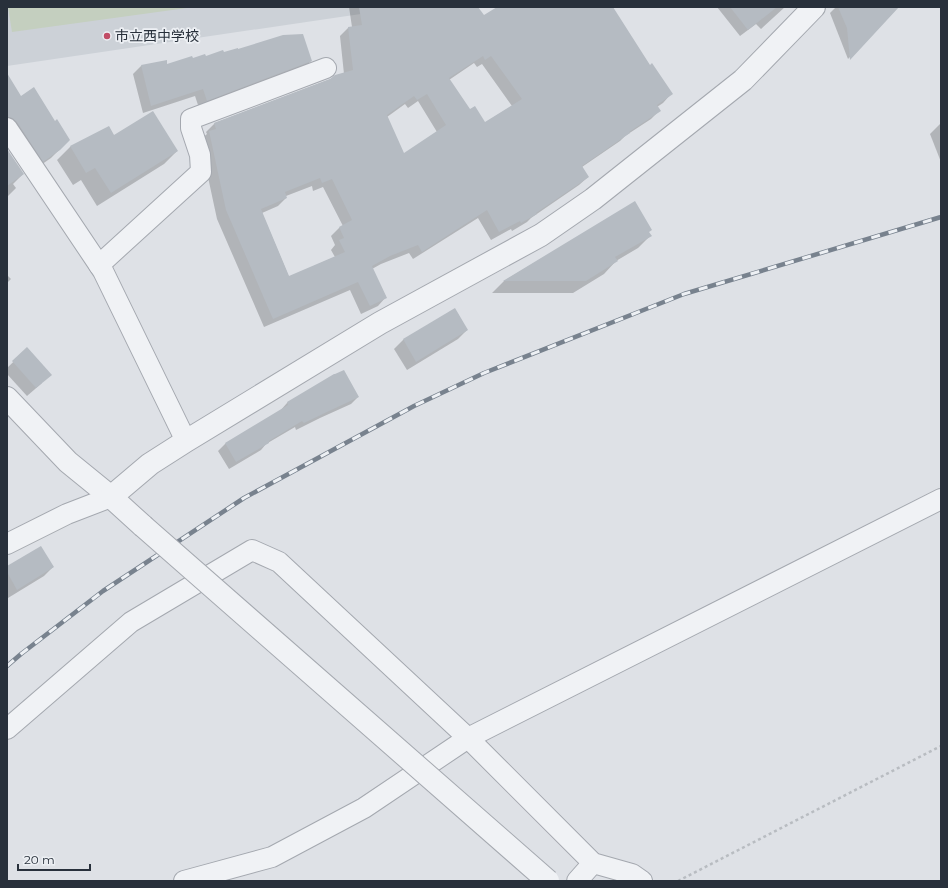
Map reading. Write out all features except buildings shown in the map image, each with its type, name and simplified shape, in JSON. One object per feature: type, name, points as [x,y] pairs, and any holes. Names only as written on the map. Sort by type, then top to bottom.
[{"type":"street","points":[[7,544],[66,514],[110,498],[150,464],[186,441],[380,323],[542,235],[593,199],[743,80],[814,7]]},
{"type":"street","points":[[99,265],[201,172],[200,155],[191,128],[191,119],[326,68]]},
{"type":"street","points":[[7,128],[103,271],[186,441]]},
{"type":"street","points":[[7,398],[68,462],[548,881]]},
{"type":"street","points":[[184,881],[272,857],[364,808],[468,738],[941,499]]},
{"type":"street","points":[[7,729],[131,622],[252,550],[279,562],[468,738],[593,862],[632,874],[642,881]]},
{"type":"street","points":[[577,881],[593,862]]},
{"type":"path","points":[[678,881],[941,746]]},
{"type":"shaded area","name":"市立西中学校","points":[[7,7],[408,7],[7,66]]},
{"type":"green space","points":[[8,7],[194,7],[12,32]]},
{"type":"railway","points":[[7,666],[103,591],[244,498],[414,406],[484,373],[684,294],[941,217]]},
{"type":"place","name":"市立西中学校","points":[[107,36]]}]
